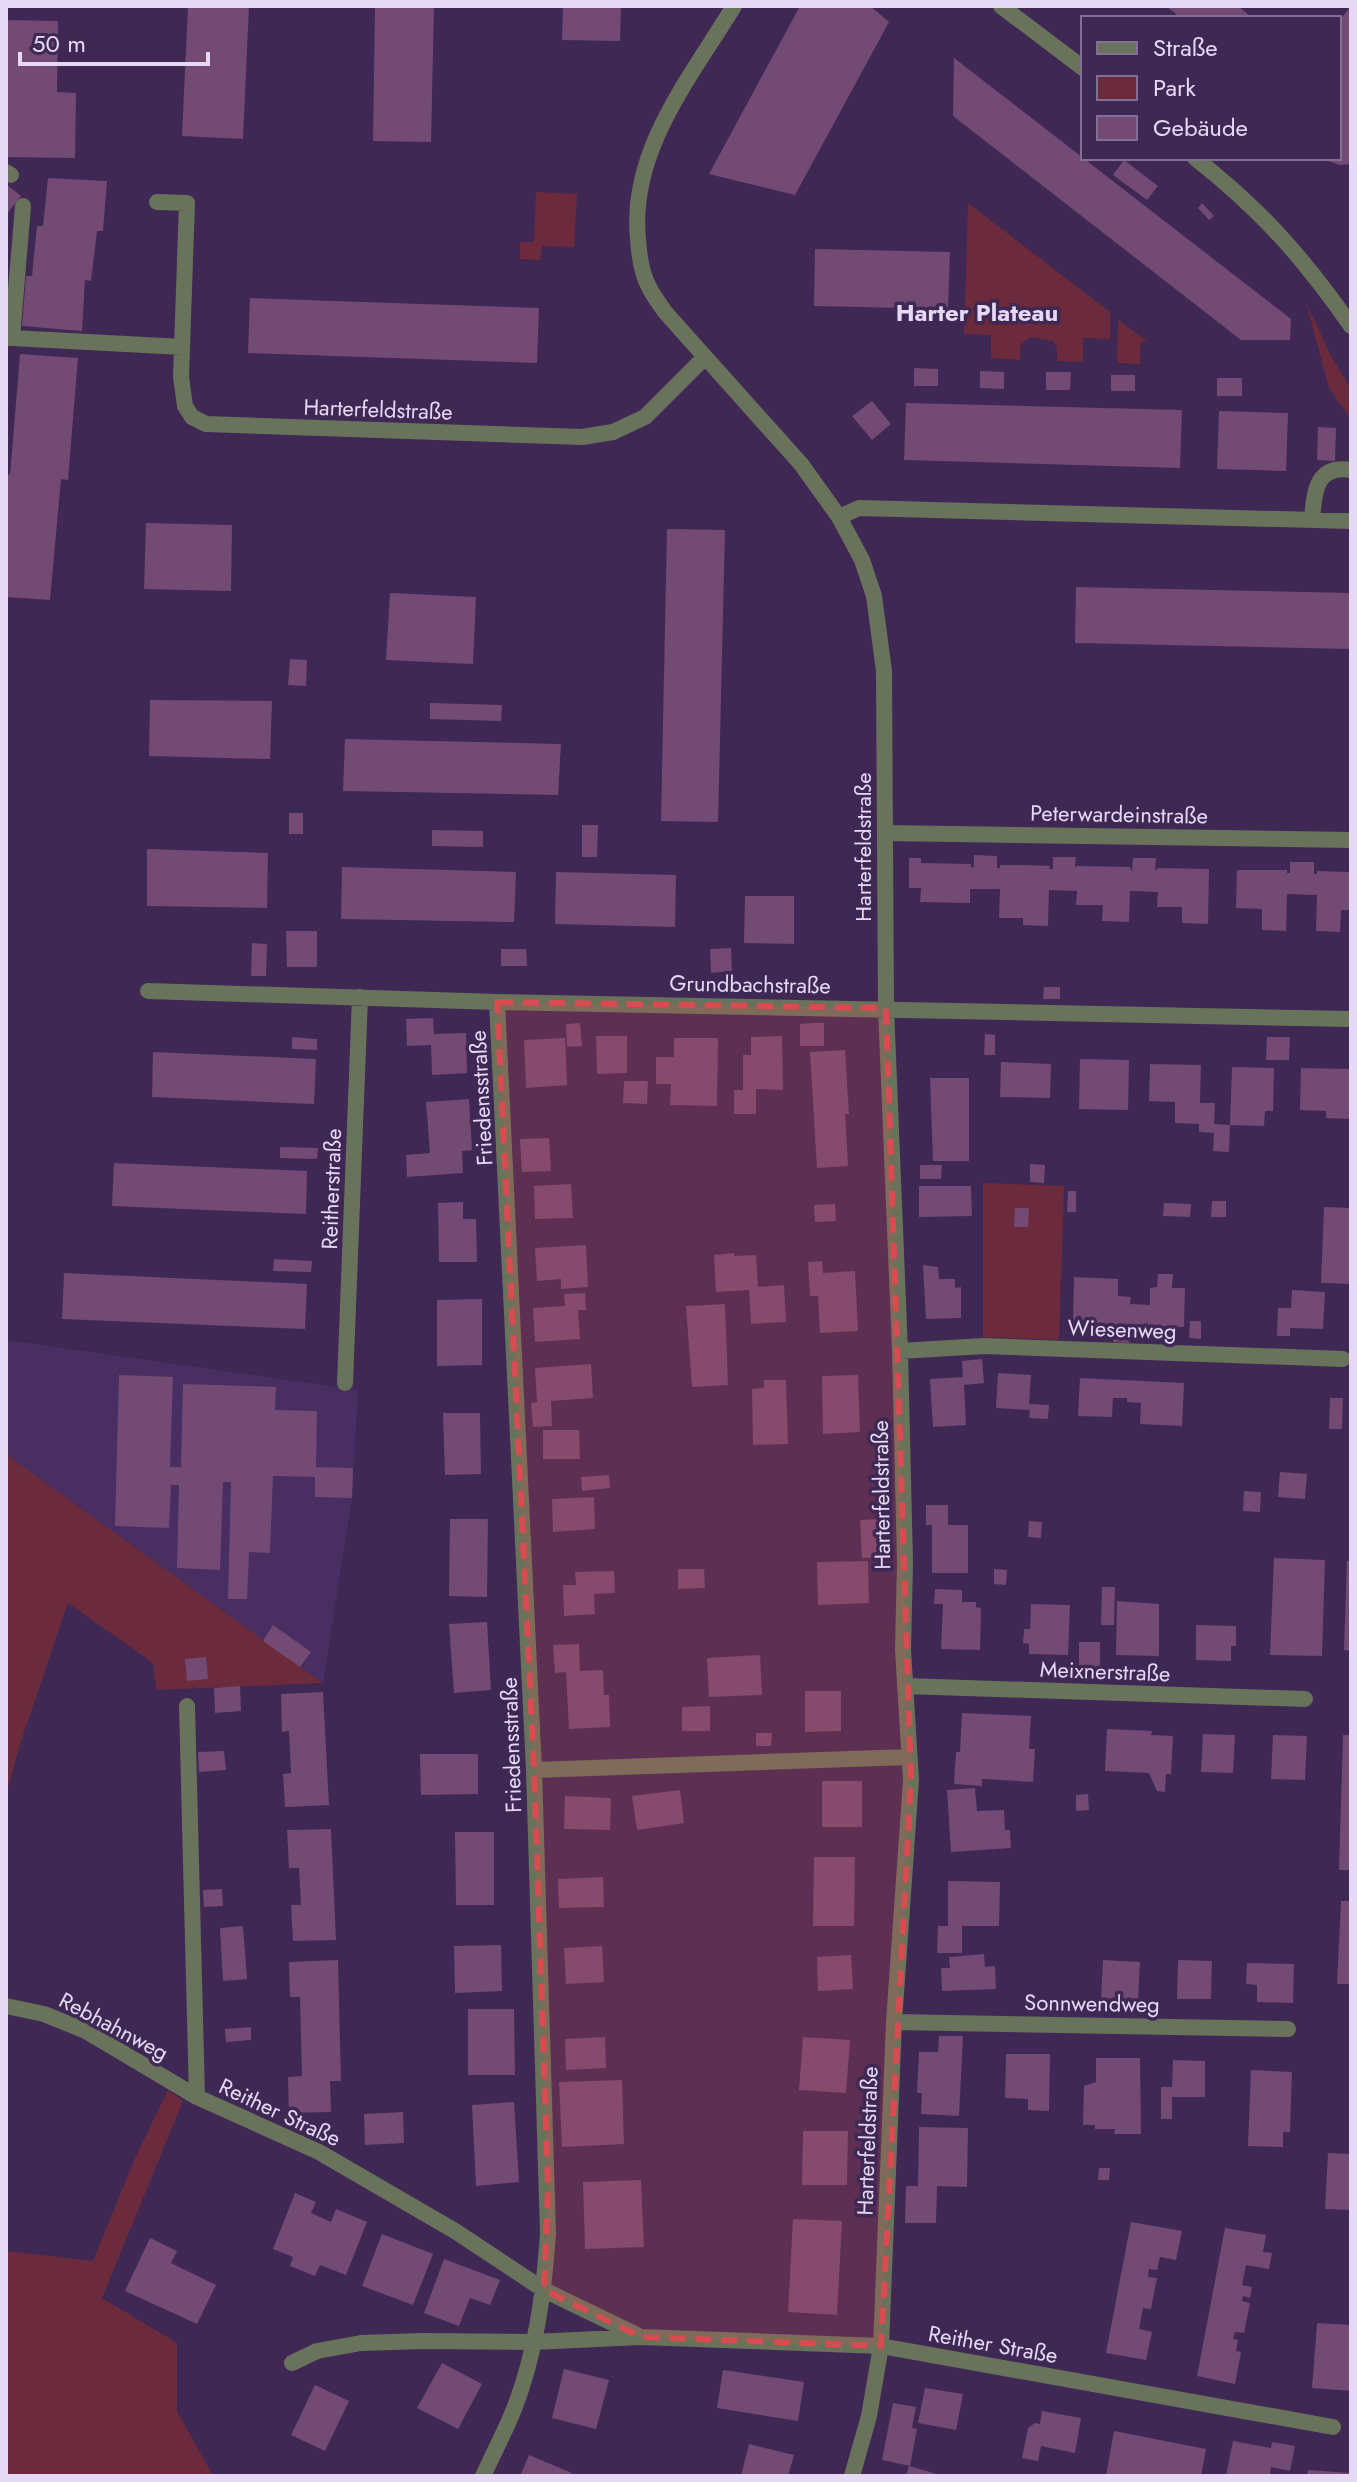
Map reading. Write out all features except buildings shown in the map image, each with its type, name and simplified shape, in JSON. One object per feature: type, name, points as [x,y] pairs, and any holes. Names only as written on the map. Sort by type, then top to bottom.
[{"type":"street","name":"Harterfeldstraße","points":[[734,6],[657,132],[646,161],[637,207],[640,255],[647,285],[665,312],[801,464],[839,517],[862,560],[874,596],[884,671],[886,1008],[900,1351],[905,1686],[911,1780],[894,2022],[881,2346],[869,2416],[852,2476]]},
{"type":"street","points":[[1001,6],[1081,66]]},
{"type":"street","points":[[1197,160],[1261,213],[1351,326]]},
{"type":"street","name":"Harterfeldstraße","points":[[157,202],[187,203],[181,377],[185,406],[192,417],[206,424],[582,437],[613,432],[645,417],[705,357]]},
{"type":"street","points":[[23,206],[9,338],[182,347]]},
{"type":"street","points":[[1312,520],[1314,495],[1321,478],[1337,469],[1351,470]]},
{"type":"street","points":[[839,517],[859,508],[1351,521]]},
{"type":"street","name":"Peterwardeinstraße","points":[[885,833],[1351,840]]},
{"type":"street","name":"Grundbachstraße","points":[[148,991],[497,1002],[1351,1019]]},
{"type":"street","name":"Reitherstraße","points":[[345,1383],[360,997]]},
{"type":"street","name":"Friedensstraße","points":[[483,2476],[515,2408],[533,2342],[544,2290],[548,2188],[534,1770],[497,1002]]},
{"type":"street","name":"Wiesenweg","points":[[900,1351],[984,1346],[1343,1359]]},
{"type":"street","name":"Meixnerstraße","points":[[905,1686],[1305,1699]]},
{"type":"street","name":"Reither Straße","points":[[187,1706],[197,2097],[319,2152],[455,2231],[544,2290],[641,2337]]},
{"type":"street","points":[[534,1770],[909,1757]]},
{"type":"street","name":"Rebhahnweg","points":[[6,2006],[44,2014],[86,2031],[197,2097]]},
{"type":"street","name":"Sonnwendweg","points":[[894,2022],[1288,2029]]},
{"type":"street","name":"Reither Straße","points":[[292,2363],[317,2351],[361,2343],[533,2342],[641,2337],[881,2346],[1333,2427]]},
{"type":"highlighted area","points":[[497,1002],[886,1008],[911,1780],[881,2346],[641,2337],[544,2290],[548,2188],[534,1770]]},
{"type":"shaded area","points":[[6,1340],[358,1390],[352,1498],[323,1683],[6,1454]]},
{"type":"green space","points":[[536,192],[577,194],[574,247],[542,246],[540,260],[520,259],[520,242],[534,242]]},
{"type":"green space","points":[[968,203],[1110,312],[1110,339],[1083,338],[1083,362],[1057,361],[1057,347],[1053,341],[1030,337],[1021,344],[1020,360],[991,358],[991,335],[964,334]]},
{"type":"green space","points":[[1306,302],[1331,356],[1351,389],[1351,420],[1329,388]]},
{"type":"green space","points":[[1118,320],[1147,341],[1141,341],[1140,364],[1117,363]]},
{"type":"green space","points":[[983,1183],[1064,1186],[1059,1340],[983,1337]]},
{"type":"green space","points":[[6,1454],[323,1683],[156,1690],[153,1663],[68,1603],[20,1744],[6,1796]]},
{"type":"green space","points":[[168,2090],[183,2101],[102,2298],[177,2343],[177,2411],[213,2476],[6,2476],[6,2251],[93,2261],[135,2158]]},
{"type":"district","name":"Harter Plateau","points":[[977,313]]}]
